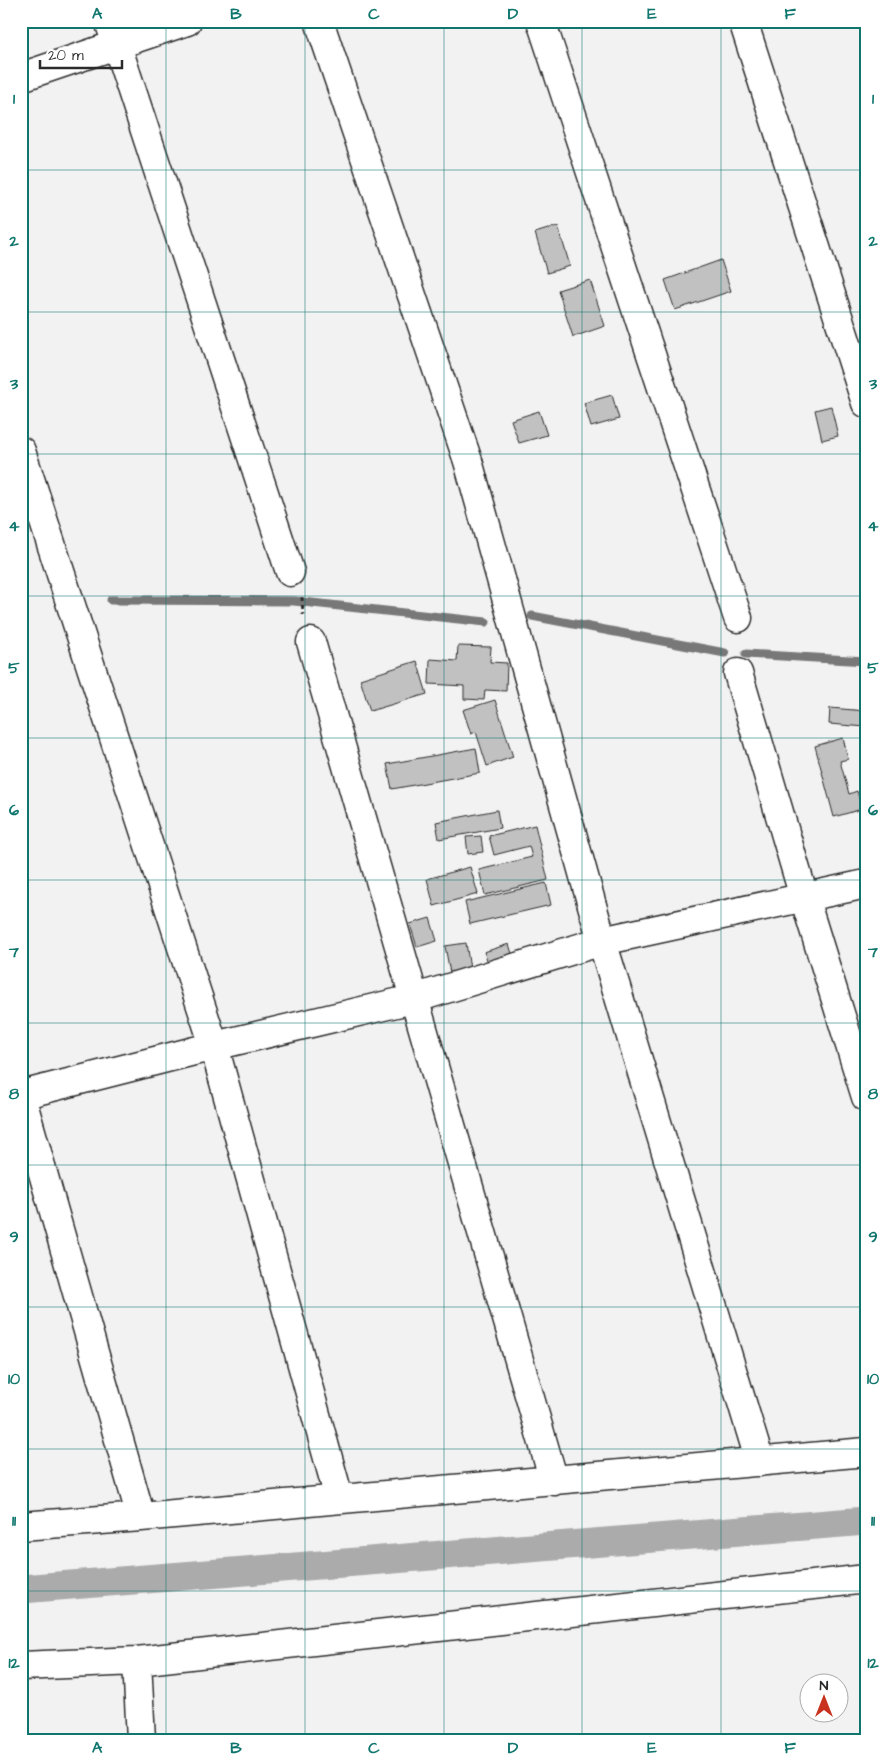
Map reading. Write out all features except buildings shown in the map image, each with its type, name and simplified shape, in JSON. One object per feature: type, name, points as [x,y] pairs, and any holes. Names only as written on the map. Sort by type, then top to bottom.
[{"type":"street","points":[[21,77],[113,33],[187,21]]},
{"type":"street","points":[[319,21],[468,461],[602,941],[760,1462]]},
{"type":"street","points":[[541,21],[738,618]]},
{"type":"street","points":[[743,21],[866,403]]},
{"type":"street","points":[[113,33],[296,583]]},
{"type":"street","points":[[21,451],[214,1046],[339,1498]]},
{"type":"street","points":[[311,642],[554,1481]]},
{"type":"street","points":[[738,674],[866,1097]]},
{"type":"street","points":[[141,1517],[21,1095],[414,998],[602,941],[866,884]]},
{"type":"street","points":[[21,1526],[554,1481],[866,1452]]},
{"type":"street","points":[[21,1666],[136,1661],[866,1579]]},
{"type":"street","points":[[136,1661],[141,1740]]},
{"type":"path","points":[[296,583],[303,614]]},
{"type":"waterway","points":[[111,600],[294,601],[486,622]]},
{"type":"waterway","points":[[532,616],[725,653]]},
{"type":"waterway","points":[[746,654],[866,661]]},
{"type":"waterway","points":[[21,1589],[866,1521]]}]
